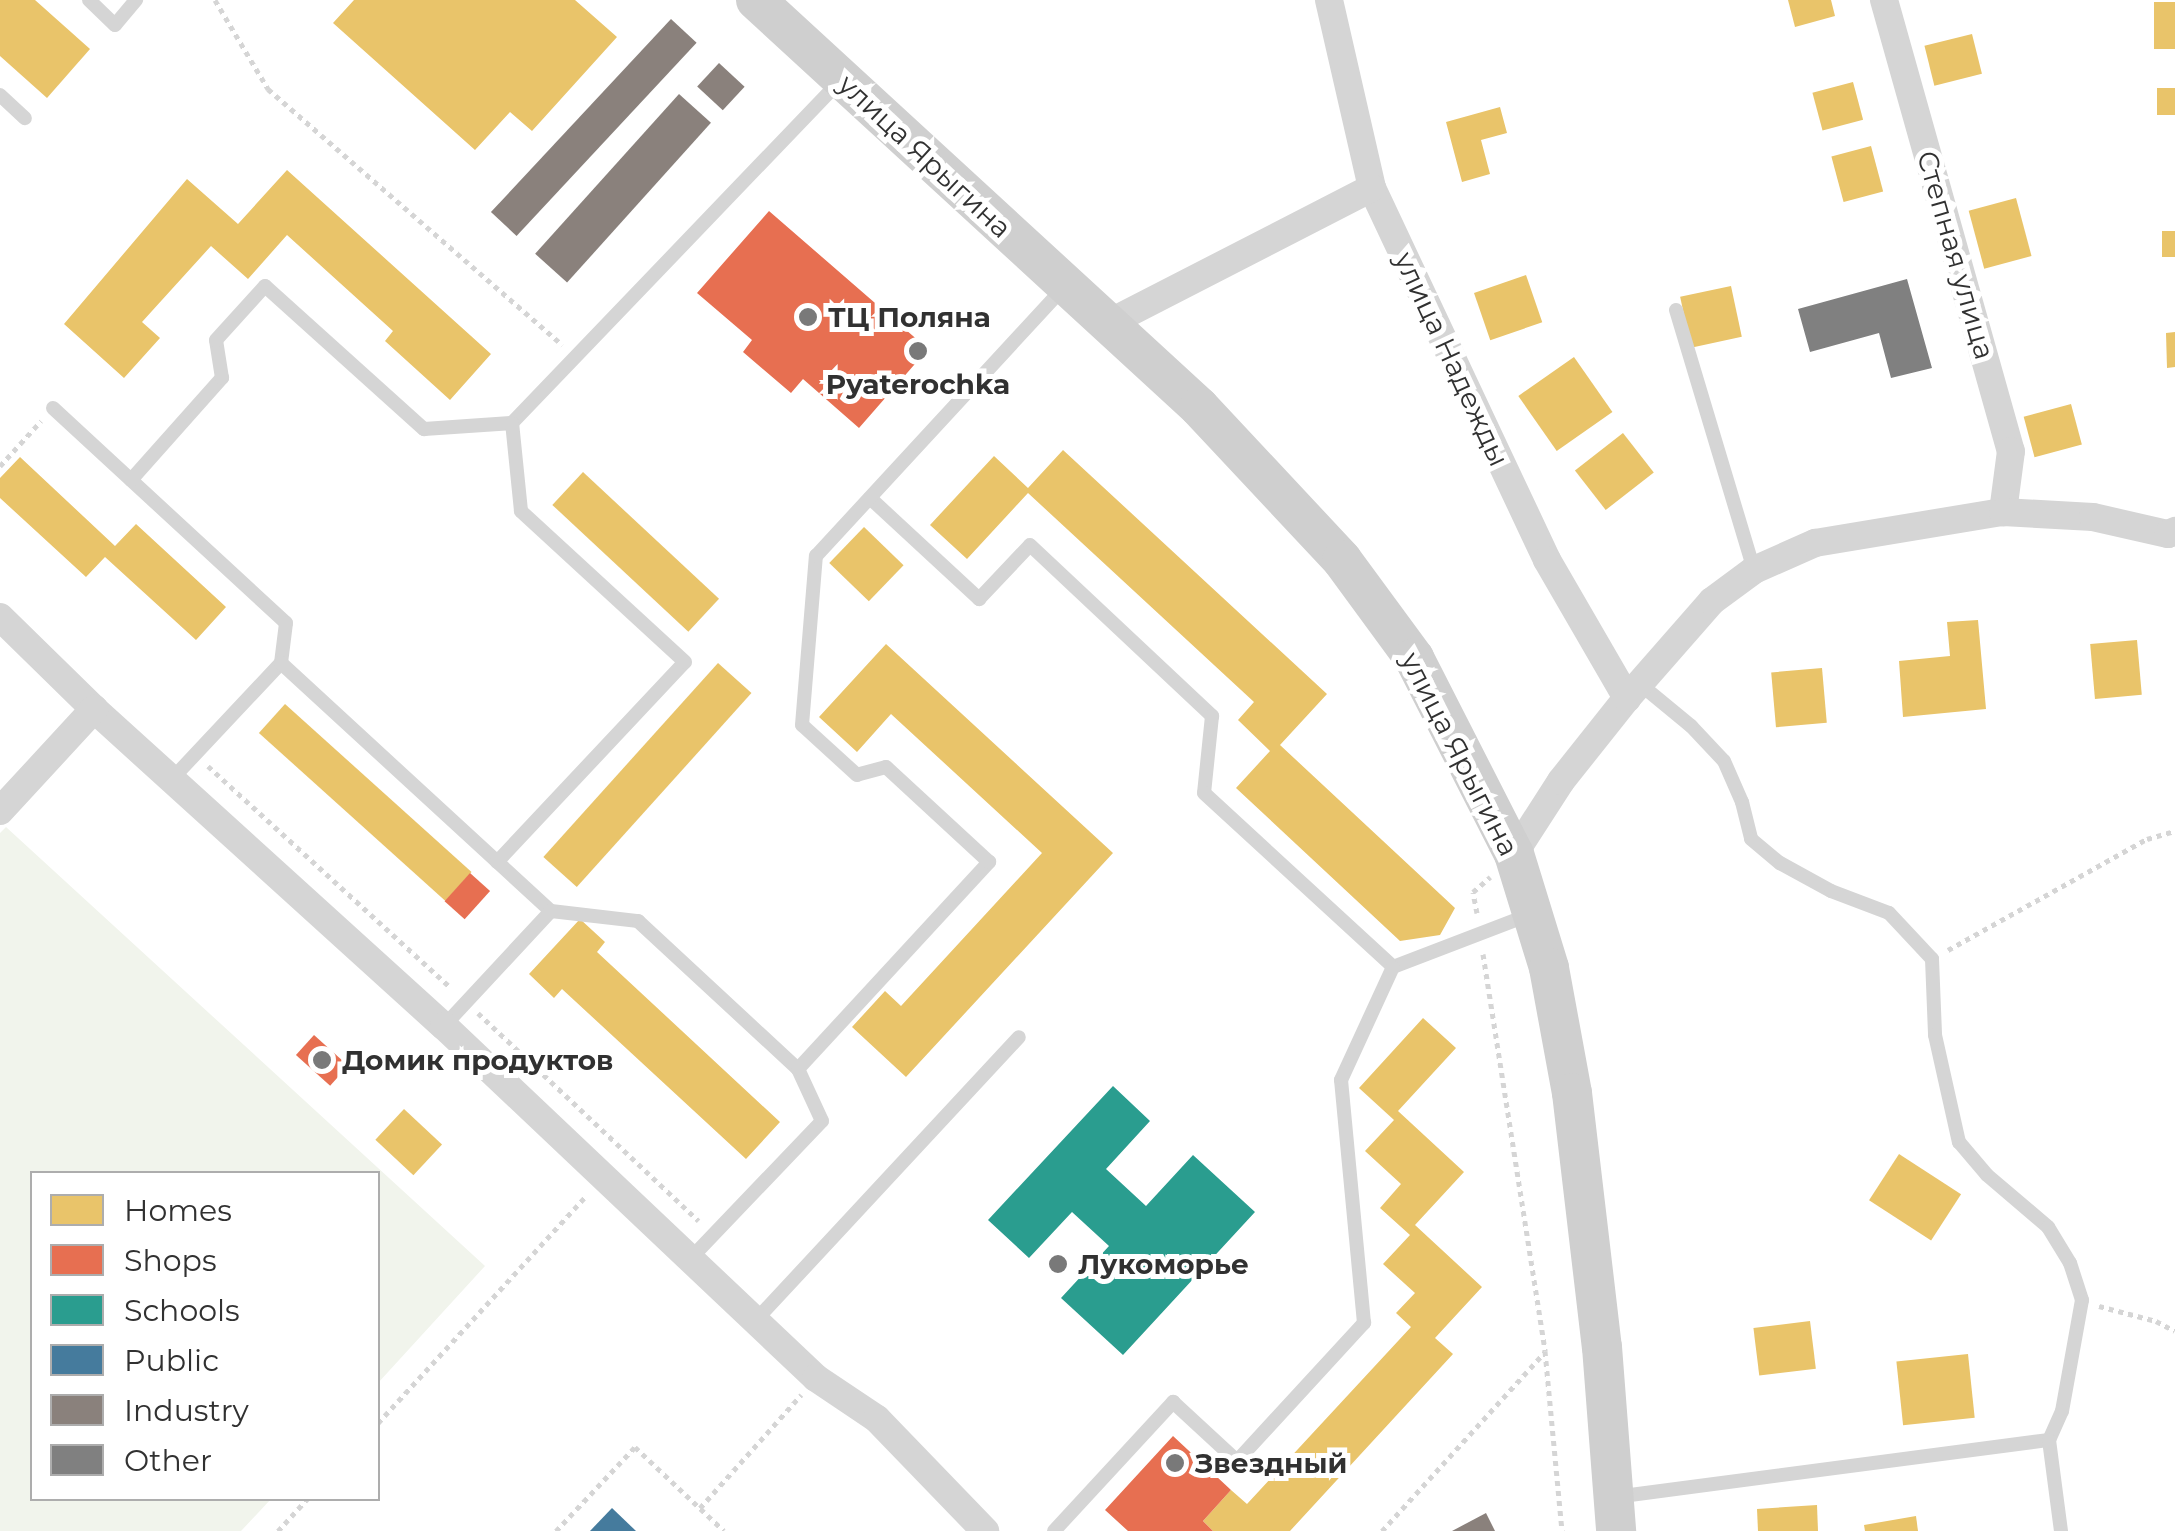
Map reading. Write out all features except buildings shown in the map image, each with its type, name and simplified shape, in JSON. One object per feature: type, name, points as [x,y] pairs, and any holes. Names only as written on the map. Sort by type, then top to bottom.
[{"type":"street","name":"улица Ярыгина","points":[[756,0],[1199,408],[1342,560],[1414,658],[1514,854],[1549,968],[1572,1093],[1602,1347],[1615,1514]]},
{"type":"street","name":"улица Надежды","points":[[1330,0],[1372,188],[1546,560],[1633,691]]},
{"type":"street","name":"Степная улица","points":[[1884,0],[2011,451],[2003,512]]},
{"type":"street","points":[[1107,324],[1372,188]]},
{"type":"street","points":[[1514,854],[1561,781],[1633,691],[1712,601],[1754,570],[1815,543],[2003,512],[2093,517],[2168,534],[2175,531]]},
{"type":"street","points":[[0,617],[94,709],[444,1026],[816,1378],[876,1419],[984,1531]]},
{"type":"street","points":[[0,811],[94,709]]},
{"type":"lane","points":[[89,0],[116,25],[136,0]]},
{"type":"lane","points":[[130,480],[222,378],[216,340],[265,286],[424,429],[512,423],[842,79]]},
{"type":"lane","points":[[0,94],[25,118]]},
{"type":"lane","points":[[798,1069],[989,862],[886,767],[857,775],[802,724],[816,556],[1065,286]]},
{"type":"lane","points":[[1676,310],[1754,570]]},
{"type":"lane","points":[[53,408],[286,623],[282,663],[172,779]]},
{"type":"lane","points":[[497,862],[685,662],[521,511],[512,423]]},
{"type":"lane","points":[[870,498],[979,599],[1030,545],[1212,716],[1204,793],[1392,966]]},
{"type":"lane","points":[[282,663],[550,911],[638,920],[798,1069],[822,1120],[691,1258]]},
{"type":"lane","points":[[1633,691],[1691,726],[1724,761],[1742,802],[1751,839],[1780,863],[1831,891],[1888,914],[1932,959],[1935,1035],[1959,1142],[1987,1175],[2048,1227],[2070,1263],[2082,1300],[2062,1411],[2049,1440],[2061,1531]]},
{"type":"lane","points":[[444,1026],[550,911]]},
{"type":"lane","points":[[1054,1531],[1172,1402],[1237,1462],[1364,1323],[1341,1080],[1392,966],[1532,914]]},
{"type":"lane","points":[[756,1320],[1020,1037]]},
{"type":"lane","points":[[1615,1514],[2049,1440]]},
{"type":"path","points":[[215,0],[268,89],[576,357]]},
{"type":"path","points":[[0,466],[53,408]]},
{"type":"path","points":[[1932,959],[2147,838],[2175,831]]},
{"type":"path","points":[[1514,854],[1473,892],[1545,1352],[1562,1531]]},
{"type":"path","points":[[380,1421],[604,1176]]},
{"type":"path","points":[[2082,1300],[2156,1320],[2175,1332]]},
{"type":"path","points":[[1382,1531],[1545,1352]]},
{"type":"path","points":[[700,1508],[816,1378]]},
{"type":"path","points":[[556,1531],[635,1447],[724,1531]]},
{"type":"path","points":[[278,1531],[305,1501]]},
{"type":"shaded area","points":[[6,827],[485,1266],[380,1381],[380,1171],[30,1171],[30,1501],[269,1501],[241,1531],[0,1531],[0,833]]},
{"type":"place","name":"ТЦ Поляна","points":[[808,317]]},
{"type":"place","name":"Pyaterochka","points":[[918,351]]},
{"type":"place","name":"Домик продуктов","points":[[322,1060]]},
{"type":"place","name":"Лукоморье","points":[[1058,1264]]},
{"type":"place","name":"Звездный","points":[[1175,1463]]}]
